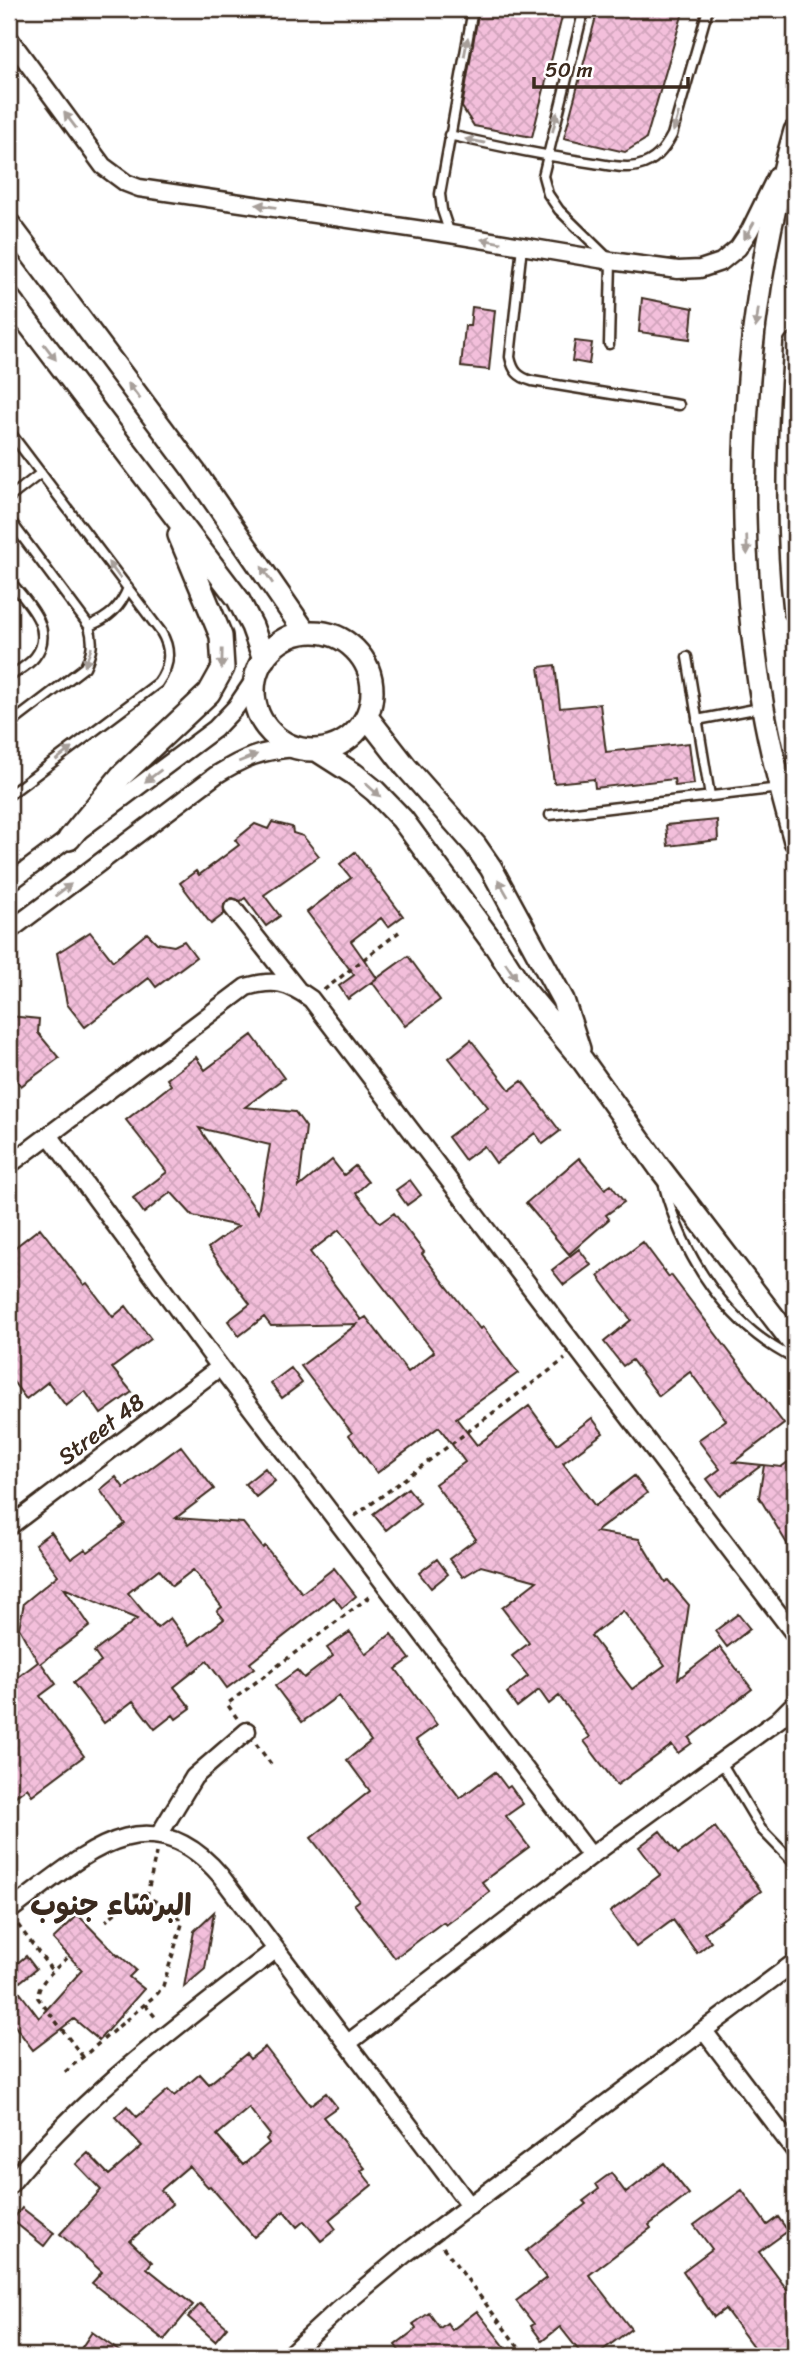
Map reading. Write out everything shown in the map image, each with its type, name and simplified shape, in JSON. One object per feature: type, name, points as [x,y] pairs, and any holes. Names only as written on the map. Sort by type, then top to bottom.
[{"type":"street","points":[[9,38],[103,166],[126,183],[153,190],[678,270],[700,270],[721,262],[738,248],[750,230],[793,140]]},
{"type":"street","points":[[793,140],[765,258],[750,370],[744,483],[749,596],[763,708],[780,788],[795,841]]},
{"type":"street","points":[[9,223],[194,471],[305,632]]},
{"type":"street","points":[[9,298],[237,599],[252,626],[264,659]]},
{"type":"street","points":[[795,344],[788,456],[790,569],[795,611]]},
{"type":"street","points":[[69,839],[121,776],[209,693],[223,668],[221,636],[166,504]]},
{"type":"street","points":[[9,883],[215,729],[236,707],[255,679],[264,659],[275,646],[305,632],[333,635],[354,648],[368,668],[373,692],[367,717],[355,734],[337,746],[318,751],[295,748],[267,750],[240,760],[216,775],[9,931]]},
{"type":"street","points":[[255,679],[254,701],[261,721],[276,738],[295,748]]},
{"type":"street","points":[[367,717],[406,767],[475,845],[491,869],[563,1000],[583,1061]]},
{"type":"street","points":[[318,751],[354,774],[402,819],[496,947],[521,986],[583,1061],[659,1167],[795,1345]]},
{"type":"street","points":[[233,908],[297,989]]},
{"type":"street","points":[[9,1165],[246,987],[263,982],[281,983],[297,989],[311,999],[795,1635]]},
{"type":"street","points":[[49,1135],[220,1367],[591,1856]]},
{"type":"street","name":"Street 48","points":[[9,1527],[220,1367]]},
{"type":"street","points":[[348,2043],[591,1856],[778,1720],[795,1703]]},
{"type":"street","points":[[159,1835],[194,1777],[247,1731]]},
{"type":"street","points":[[12,1916],[89,1853],[110,1841],[134,1834],[159,1835],[183,1842],[204,1856],[470,2206]]},
{"type":"street","points":[[9,2186],[87,2102],[275,1950]]},
{"type":"street","points":[[288,2356],[340,2308],[433,2234],[795,1962]]},
{"type":"street","points":[[704,2031],[795,2151]]},
{"type":"lane","points":[[450,234],[440,194],[473,9]]},
{"type":"lane","points":[[584,9],[543,176],[548,194],[559,210],[611,261],[609,344]]},
{"type":"lane","points":[[449,135],[546,156],[635,167],[651,162],[664,150],[672,135],[708,9]]},
{"type":"lane","points":[[522,246],[510,358],[516,374],[532,381],[679,405]]},
{"type":"lane","points":[[9,431],[165,640],[169,658],[163,676],[149,691],[9,795]]},
{"type":"lane","points":[[9,498],[41,473]]},
{"type":"lane","points":[[9,519],[89,626],[93,640],[85,667],[9,725]]},
{"type":"lane","points":[[9,580],[34,612],[43,635],[41,647],[34,657],[9,677]]},
{"type":"lane","points":[[89,626],[114,612],[123,601],[128,588]]},
{"type":"lane","points":[[687,657],[710,796]]},
{"type":"lane","points":[[697,720],[763,708]]},
{"type":"lane","points":[[550,815],[780,788]]},
{"type":"lane","points":[[659,1167],[683,1241],[701,1273],[723,1303],[749,1329],[778,1351],[795,1359]]},
{"type":"lane","points":[[721,1762],[761,1829],[795,1864]]},
{"type":"path","points":[[311,999],[399,932]]},
{"type":"path","points":[[341,1526],[578,1350]]},
{"type":"path","points":[[271,1764],[227,1704],[386,1585]]},
{"type":"path","points":[[147,1896],[159,1835]]},
{"type":"path","points":[[65,2073],[158,1993],[163,1986],[182,1924],[175,1913],[147,1896],[138,1894],[106,1921]]},
{"type":"path","points":[[12,1916],[53,1972]]},
{"type":"path","points":[[67,1958],[38,1988],[38,1998],[83,2057]]},
{"type":"path","points":[[433,2234],[525,2356]]},
{"type":"building","points":[[479,9],[564,9],[532,137],[474,126],[462,107]]},
{"type":"building","points":[[598,9],[684,9],[646,139],[625,152],[564,138]]},
{"type":"building","points":[[642,298],[693,308],[690,339],[639,332]]},
{"type":"building","points":[[472,307],[495,310],[489,370],[461,367],[465,326],[470,326]]},
{"type":"building","points":[[575,341],[592,343],[589,364],[572,361]]},
{"type":"building","points":[[555,665],[560,708],[600,704],[606,752],[689,743],[694,784],[675,786],[674,779],[595,788],[594,779],[554,783],[539,667]]},
{"type":"building","points":[[717,820],[718,840],[668,846],[666,825]]},
{"type":"building","points":[[272,822],[292,827],[293,833],[303,836],[319,856],[264,895],[280,916],[266,926],[245,898],[241,901],[232,898],[224,904],[224,914],[211,924],[180,883],[196,871],[199,875],[239,845],[235,840],[255,824],[268,829]]},
{"type":"building","points":[[355,852],[403,916],[388,927],[381,918],[351,941],[377,978],[348,999],[339,986],[354,975],[307,912],[351,878],[340,864]]},
{"type":"building","points":[[90,932],[113,961],[147,933],[157,943],[174,946],[184,941],[196,957],[156,987],[149,978],[85,1027],[67,1004],[57,953]]},
{"type":"building","points":[[408,956],[440,1000],[405,1026],[372,982]]},
{"type":"building","points":[[9,1016],[39,1019],[38,1033],[59,1058],[21,1086],[9,1070]]},
{"type":"building","points":[[252,1035],[284,1078],[245,1107],[295,1112],[306,1127],[299,1187],[332,1160],[344,1175],[355,1166],[368,1182],[356,1193],[380,1223],[394,1213],[480,1329],[483,1327],[518,1373],[456,1418],[477,1445],[529,1406],[557,1444],[592,1418],[603,1433],[563,1463],[595,1506],[634,1476],[647,1493],[596,1532],[639,1539],[665,1582],[668,1580],[689,1605],[678,1679],[720,1647],[752,1689],[689,1738],[692,1743],[678,1753],[672,1745],[617,1785],[584,1741],[590,1737],[559,1696],[549,1704],[539,1690],[517,1707],[507,1693],[528,1676],[512,1656],[529,1643],[502,1608],[537,1581],[481,1566],[463,1577],[449,1559],[476,1539],[435,1484],[465,1462],[439,1427],[377,1473],[349,1435],[352,1433],[301,1366],[357,1324],[271,1326],[264,1317],[239,1336],[228,1321],[250,1304],[208,1248],[238,1226],[193,1216],[171,1192],[144,1213],[133,1198],[167,1172],[126,1120],[171,1085],[167,1079],[196,1057],[205,1070]],"holes":[[[199,1128],[270,1145],[258,1213]],[[339,1230],[434,1352],[408,1372],[366,1317],[361,1320],[310,1252]],[[623,1611],[665,1665],[632,1689],[591,1636]]]},
{"type":"building","points":[[471,1040],[510,1090],[522,1081],[560,1131],[543,1144],[535,1133],[496,1163],[484,1146],[465,1160],[448,1137],[488,1107],[449,1058]]},
{"type":"building","points":[[579,1158],[605,1189],[611,1185],[624,1202],[606,1215],[609,1219],[569,1254],[526,1203]]},
{"type":"building","points":[[410,1180],[421,1195],[407,1205],[396,1190]]},
{"type":"building","points":[[40,1228],[84,1285],[87,1283],[113,1317],[126,1306],[151,1339],[112,1368],[132,1392],[101,1414],[85,1391],[66,1406],[48,1382],[26,1399],[9,1376],[9,1252]]},
{"type":"building","points":[[643,1242],[784,1424],[734,1462],[762,1465],[720,1496],[707,1479],[720,1469],[698,1440],[726,1420],[690,1372],[659,1396],[632,1360],[623,1366],[604,1342],[631,1320],[598,1276]]},
{"type":"building","points":[[579,1249],[591,1265],[564,1285],[552,1270]]},
{"type":"building","points":[[291,1368],[302,1383],[282,1398],[271,1383]]},
{"type":"building","points":[[181,1446],[214,1489],[176,1518],[243,1523],[302,1593],[334,1568],[356,1596],[342,1608],[334,1597],[250,1663],[254,1668],[227,1688],[207,1661],[174,1687],[191,1708],[176,1719],[173,1715],[155,1729],[133,1701],[104,1723],[73,1683],[101,1662],[94,1652],[137,1619],[64,1588],[90,1626],[41,1663],[56,1684],[40,1696],[84,1756],[32,1795],[27,1788],[9,1801],[9,1684],[38,1662],[19,1628],[24,1603],[58,1575],[35,1544],[51,1532],[71,1559],[85,1549],[88,1552],[125,1524],[100,1490],[116,1477],[124,1488]],"holes":[[[159,1569],[172,1586],[193,1570],[222,1607],[217,1611],[224,1619],[190,1645],[170,1618],[157,1628],[128,1593]]]},
{"type":"building","points":[[795,1457],[795,1557],[759,1497],[764,1465],[781,1467]]},
{"type":"building","points":[[265,1468],[275,1481],[256,1497],[245,1484]]},
{"type":"building","points":[[408,1488],[420,1503],[386,1530],[373,1514]]},
{"type":"building","points":[[437,1559],[448,1574],[431,1588],[419,1573]]},
{"type":"building","points":[[738,1614],[750,1629],[727,1647],[715,1631]]},
{"type":"building","points":[[350,1632],[366,1654],[391,1634],[410,1659],[396,1669],[437,1725],[416,1740],[460,1798],[495,1772],[507,1788],[510,1786],[523,1804],[506,1816],[529,1847],[482,1882],[490,1892],[446,1925],[443,1922],[395,1958],[354,1904],[359,1900],[311,1838],[370,1791],[347,1760],[371,1741],[338,1696],[302,1722],[275,1686],[297,1670],[304,1678],[333,1656],[327,1648]]},
{"type":"building","points":[[715,1827],[761,1891],[704,1933],[711,1942],[697,1953],[673,1920],[636,1947],[610,1912],[660,1875],[639,1847],[660,1831],[678,1854]]},
{"type":"building","points":[[214,1912],[205,1969],[184,1987],[194,1931]]},
{"type":"building","points":[[78,1915],[118,1956],[136,1970],[129,1977],[144,1989],[99,2040],[74,2019],[33,2050],[9,2018],[9,1970],[26,1956],[36,1969],[15,1986],[39,2018],[82,1970],[53,1939]]},
{"type":"building","points":[[265,2047],[310,2105],[326,2093],[337,2107],[323,2117],[365,2168],[361,2171],[372,2185],[329,2220],[336,2229],[321,2241],[304,2221],[297,2227],[284,2211],[254,2237],[189,2166],[161,2190],[172,2204],[130,2241],[152,2262],[147,2268],[193,2305],[164,2340],[92,2283],[102,2272],[60,2234],[101,2190],[76,2164],[88,2153],[109,2175],[142,2146],[115,2117],[127,2106],[137,2117],[168,2090],[174,2096],[200,2074],[209,2084],[246,2054],[250,2059]],"holes":[[[249,2108],[270,2135],[266,2139],[269,2143],[243,2165],[217,2135]]]},
{"type":"building","points":[[664,2163],[689,2194],[649,2225],[651,2228],[589,2275],[631,2329],[595,2356],[583,2356],[560,2327],[542,2341],[531,2326],[534,2324],[516,2301],[546,2278],[526,2251],[586,2204],[583,2201],[599,2189],[596,2184],[611,2173],[626,2193]]},
{"type":"building","points":[[742,2190],[767,2225],[778,2217],[788,2231],[759,2252],[795,2300],[795,2356],[760,2356],[725,2309],[714,2317],[683,2271],[712,2249],[694,2225]]},
{"type":"building","points":[[22,2208],[54,2233],[44,2246],[12,2220]]},
{"type":"building","points":[[200,2304],[227,2327],[215,2341],[188,2317]]},
{"type":"building","points":[[477,2311],[512,2356],[403,2356],[395,2345],[416,2329],[413,2324],[429,2313],[440,2328],[447,2323],[452,2330]]},
{"type":"building","points":[[92,2332],[126,2356],[76,2356]]},
{"type":"district","name":"البرشاء جنوب","points":[[111,1905]]}]
